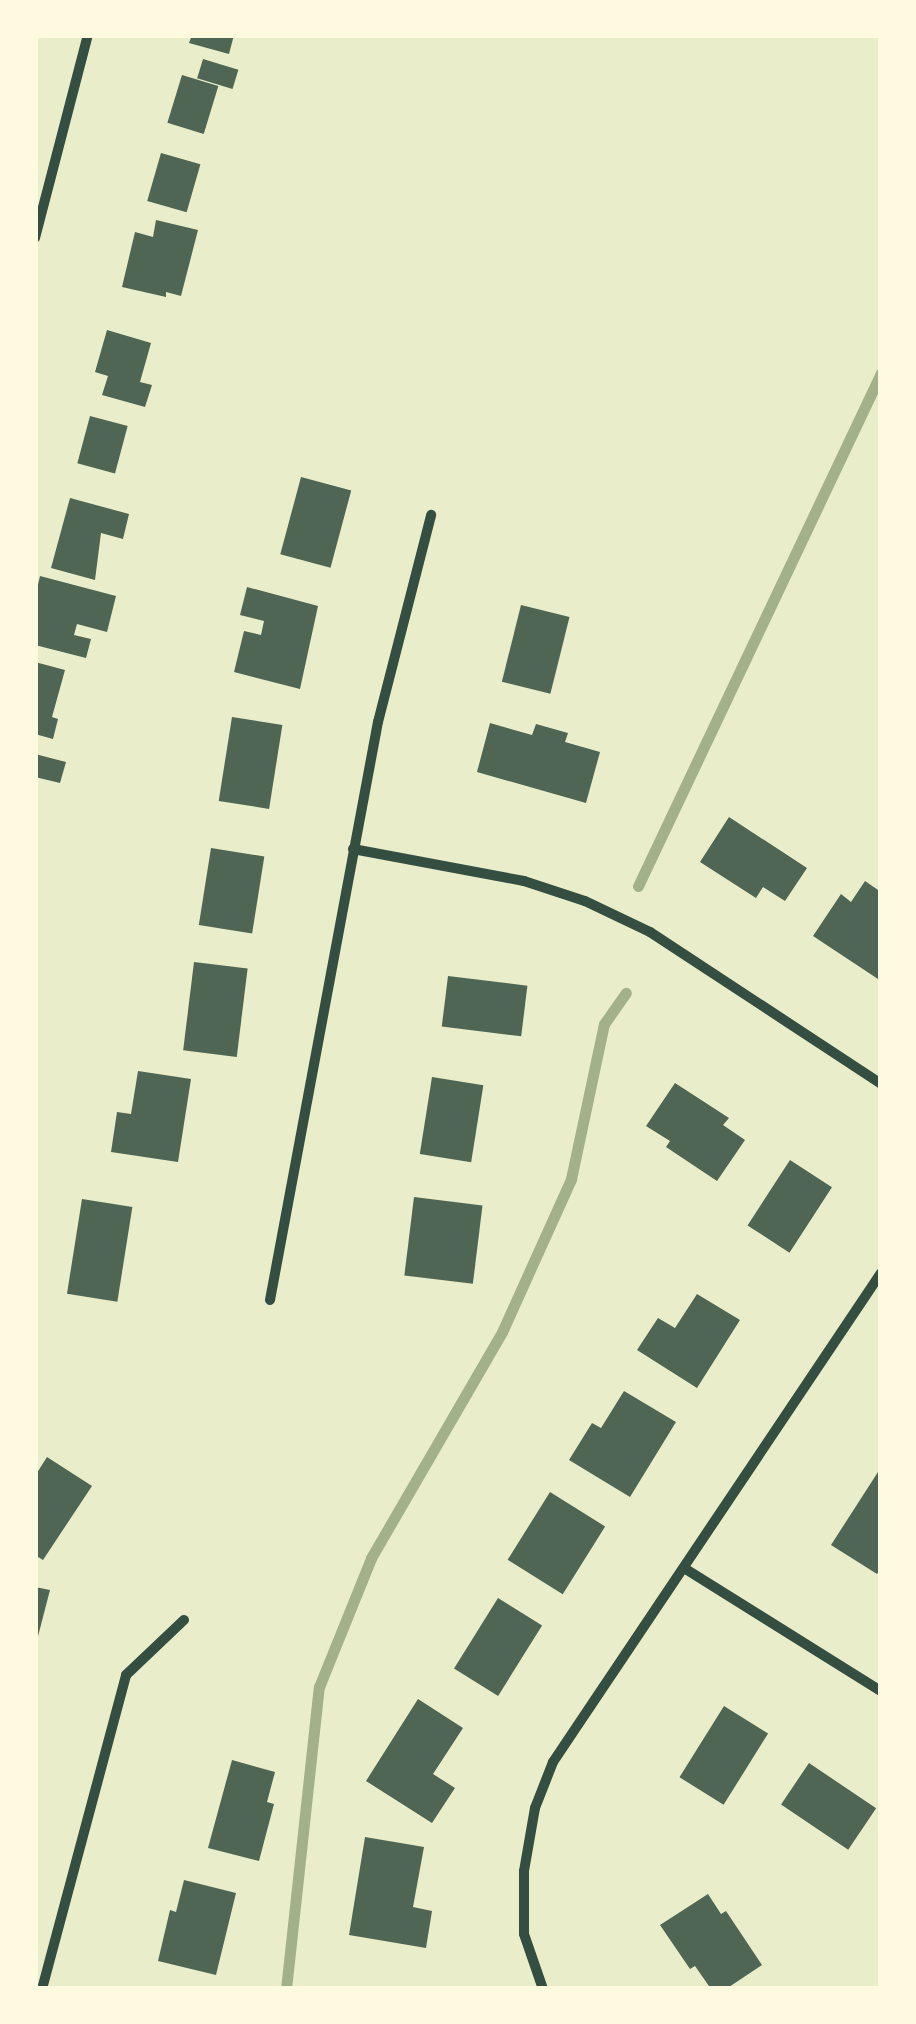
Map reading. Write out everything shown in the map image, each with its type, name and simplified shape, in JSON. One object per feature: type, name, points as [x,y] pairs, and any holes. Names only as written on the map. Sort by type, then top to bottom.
[{"type":"street","points":[[35,238],[88,35]]},
{"type":"street","points":[[270,1300],[378,722],[431,515]]},
{"type":"street","points":[[353,849],[524,881],[584,901],[650,932],[881,1084]]},
{"type":"street","points":[[543,1989],[524,1934],[524,1871],[535,1808],[554,1762],[881,1273]]},
{"type":"street","points":[[684,1568],[881,1692]]},
{"type":"street","points":[[42,1989],[126,1675],[184,1620]]},
{"type":"building","points":[[192,35],[234,35],[229,54],[189,43]]},
{"type":"building","points":[[203,59],[238,70],[233,89],[197,78]]},
{"type":"building","points":[[182,75],[218,86],[204,134],[167,123]]},
{"type":"building","points":[[161,153],[200,164],[187,212],[147,201]]},
{"type":"building","points":[[156,220],[198,230],[181,296],[166,292],[166,297],[122,287],[135,232],[153,237]]},
{"type":"building","points":[[107,330],[151,343],[140,382],[152,385],[145,407],[102,395],[108,376],[95,372]]},
{"type":"building","points":[[90,416],[128,426],[115,473],[77,463]]},
{"type":"building","points":[[301,477],[351,490],[331,568],[280,554]]},
{"type":"building","points":[[70,498],[129,514],[123,539],[101,533],[95,580],[51,568]]},
{"type":"building","points":[[40,576],[116,596],[107,632],[77,624],[74,635],[91,639],[86,658],[35,645],[35,597]]},
{"type":"building","points":[[247,587],[318,606],[300,689],[234,672],[244,631],[261,635],[264,621],[240,615]]},
{"type":"building","points":[[521,605],[570,617],[550,694],[502,682]]},
{"type":"building","points":[[35,662],[65,670],[52,717],[58,719],[53,739],[35,734]]},
{"type":"building","points":[[232,717],[282,725],[269,809],[219,801]]},
{"type":"building","points":[[490,723],[532,735],[536,724],[568,733],[565,742],[600,752],[586,803],[477,772]]},
{"type":"building","points":[[35,754],[66,762],[60,783],[35,777]]},
{"type":"building","points":[[729,817],[807,868],[785,901],[763,887],[756,898],[700,862]]},
{"type":"building","points":[[211,848],[264,856],[252,933],[199,925]]},
{"type":"building","points":[[865,881],[881,892],[881,981],[813,936],[841,894],[851,902]]},
{"type":"building","points":[[194,962],[248,969],[237,1057],[183,1050]]},
{"type":"building","points":[[448,976],[527,986],[521,1036],[442,1027]]},
{"type":"building","points":[[138,1071],[191,1079],[178,1162],[111,1152],[117,1112],[131,1114]]},
{"type":"building","points":[[432,1077],[483,1085],[471,1162],[420,1154]]},
{"type":"building","points":[[675,1083],[729,1118],[723,1125],[745,1140],[717,1181],[666,1147],[670,1141],[646,1126]]},
{"type":"building","points":[[790,1160],[832,1187],[789,1253],[748,1225]]},
{"type":"building","points":[[414,1197],[482,1205],[473,1284],[404,1275]]},
{"type":"building","points":[[82,1199],[132,1207],[117,1302],[67,1294]]},
{"type":"building","points":[[697,1294],[740,1320],[697,1388],[637,1350],[658,1318],[675,1328]]},
{"type":"building","points":[[624,1391],[676,1422],[630,1497],[569,1460],[592,1423],[601,1428]]},
{"type":"building","points":[[47,1457],[92,1486],[43,1560],[35,1555],[35,1476]]},
{"type":"building","points":[[878,1472],[881,1568],[877,1574],[831,1545]]},
{"type":"building","points":[[550,1492],[605,1526],[563,1594],[508,1560]]},
{"type":"building","points":[[35,1587],[50,1590],[36,1644],[35,1643]]},
{"type":"building","points":[[498,1598],[542,1626],[498,1696],[454,1668]]},
{"type":"building","points":[[418,1699],[463,1728],[433,1774],[455,1788],[432,1823],[366,1781]]},
{"type":"building","points":[[724,1706],[768,1734],[724,1805],[679,1777]]},
{"type":"building","points":[[232,1760],[275,1772],[267,1802],[274,1804],[259,1861],[208,1848]]},
{"type":"building","points":[[809,1763],[876,1808],[848,1850],[781,1804]]},
{"type":"building","points":[[365,1837],[424,1847],[413,1907],[432,1911],[426,1948],[349,1935]]},
{"type":"building","points":[[184,1880],[236,1893],[216,1975],[158,1961],[170,1910],[176,1912]]},
{"type":"building","points":[[708,1894],[721,1914],[726,1911],[762,1965],[726,1989],[711,1989],[695,1966],[690,1969],[660,1925]]},
{"type":"waterway","points":[[638,886],[881,373]]},
{"type":"waterway","points":[[286,1989],[319,1687],[371,1558],[502,1332],[571,1179],[604,1024],[626,993]]}]
